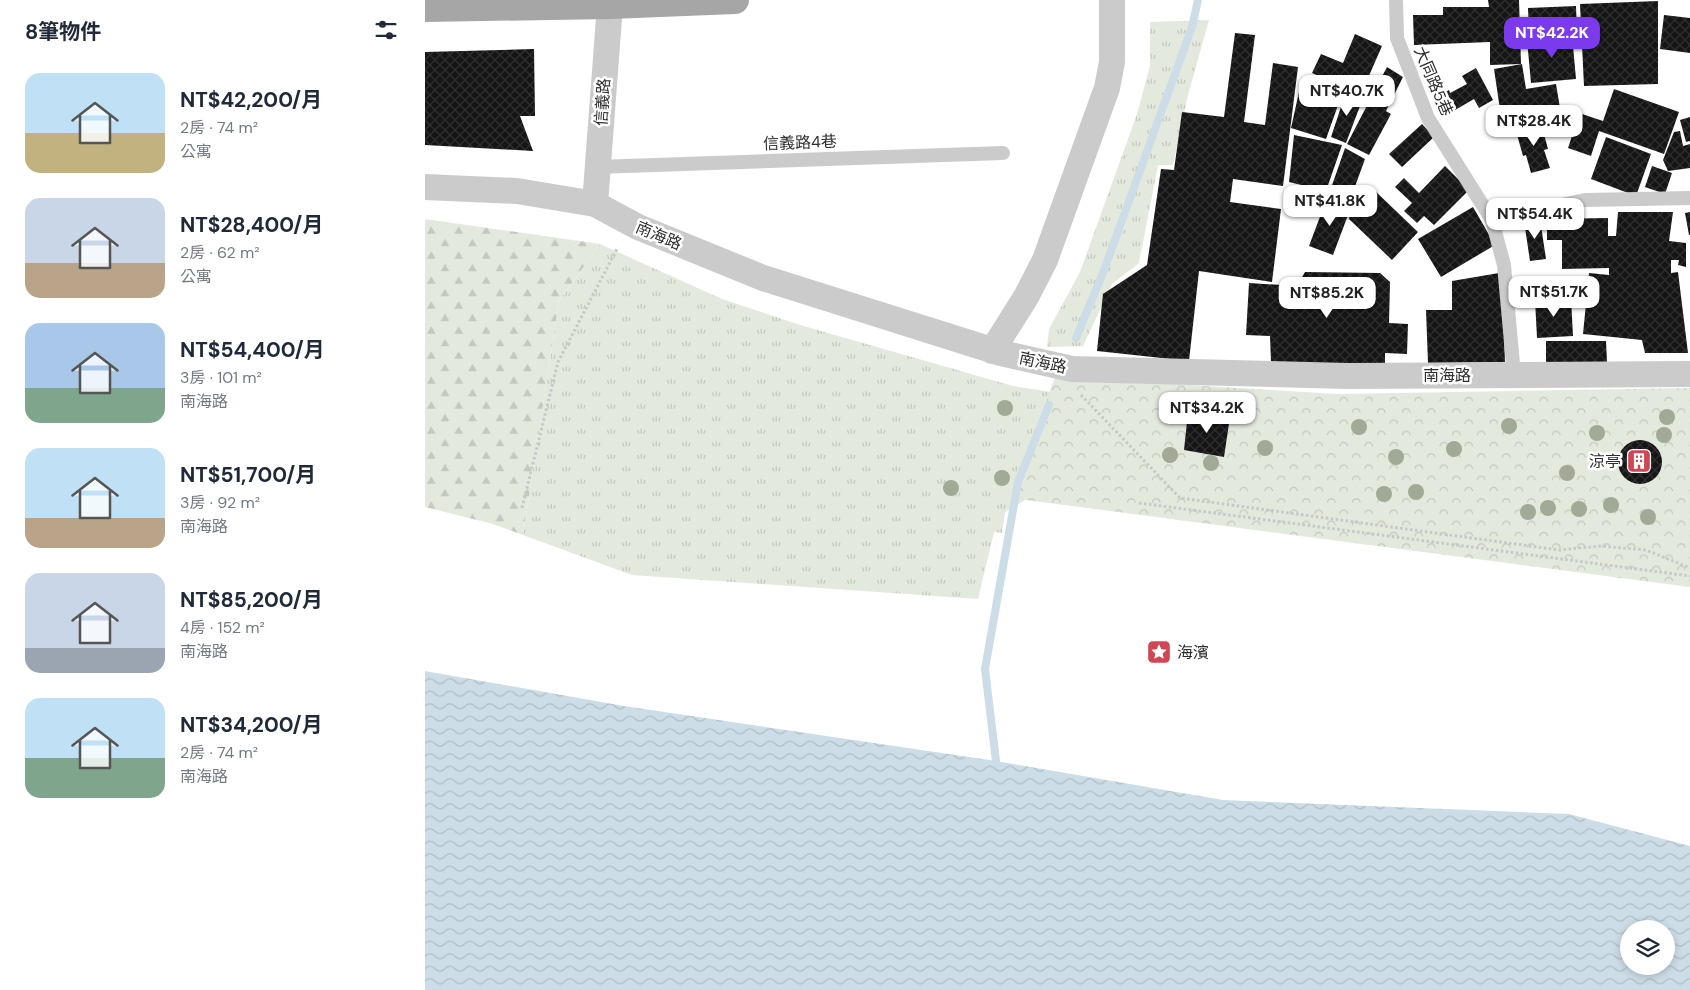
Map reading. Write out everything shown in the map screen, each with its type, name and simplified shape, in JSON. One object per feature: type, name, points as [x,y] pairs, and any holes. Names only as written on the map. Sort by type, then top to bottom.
[{"type":"main road","points":[[425,8],[735,0]]},
{"type":"street","points":[[992,351],[1026,297],[1045,260],[1107,88],[1112,62],[1112,0]]},
{"type":"street","name":"信義路","points":[[595,204],[611,2]]},
{"type":"street","name":"南海路","points":[[425,187],[517,191],[595,204],[638,227],[763,278],[992,351],[1072,369],[1348,376],[1690,374]]},
{"type":"lane","name":"大同路5巷","points":[[1396,0],[1397,38],[1428,118],[1492,220],[1504,266],[1514,374]]},
{"type":"lane","name":"信義路4巷","points":[[597,168],[1003,152]]},
{"type":"lane","points":[[1492,220],[1585,200],[1690,198]]},
{"type":"path","points":[[522,508],[558,362],[619,247]]},
{"type":"path","points":[[1072,369],[1069,383],[1180,498],[1559,550],[1600,546],[1646,550],[1690,568]]},
{"type":"path","points":[[1139,503],[1690,576]]},
{"type":"green space","points":[[1209,20],[1188,95],[1173,165],[1158,165],[1139,263],[1112,284],[1083,346],[1047,347],[1049,329],[1080,272],[1137,114],[1150,66],[1150,22]]},
{"type":"green space","points":[[425,219],[600,244],[559,301],[523,535],[493,524],[425,507]]},
{"type":"green space","points":[[600,244],[722,299],[800,325],[1013,386],[1072,398],[1032,496],[1005,512],[1002,533],[994,532],[978,599],[632,575],[523,535],[559,301]]},
{"type":"green space","points":[[1055,377],[1338,394],[1690,388],[1690,587],[1011,498]]},
{"type":"water","points":[[425,671],[624,706],[996,761],[1223,800],[1569,814],[1690,846],[1690,990],[425,990]]},
{"type":"building","points":[[1488,0],[1519,0],[1521,64],[1490,65],[1490,42],[1414,45],[1413,15],[1443,15],[1443,7],[1489,7]]},
{"type":"building","points":[[1658,1],[1658,84],[1584,86],[1580,4]]},
{"type":"building","points":[[1576,6],[1577,33],[1529,34],[1528,8]]},
{"type":"building","points":[[1664,15],[1690,18],[1690,53],[1660,49]]},
{"type":"building","points":[[1235,33],[1255,35],[1244,122],[1265,125],[1273,63],[1298,67],[1283,186],[1233,179],[1230,202],[1281,209],[1272,282],[1199,271],[1189,361],[1097,351],[1103,294],[1147,265],[1161,169],[1174,170],[1182,112],[1224,117]]},
{"type":"building","points":[[1355,34],[1382,46],[1361,94],[1312,73],[1321,54],[1343,63]]},
{"type":"building","points":[[1572,35],[1576,79],[1531,83],[1527,40]]},
{"type":"building","points":[[534,49],[535,116],[520,116],[533,151],[425,145],[425,52]]},
{"type":"building","points":[[1522,64],[1526,89],[1556,84],[1561,114],[1502,123],[1494,69]]},
{"type":"building","points":[[1387,67],[1403,77],[1386,111],[1391,114],[1369,155],[1347,144]]},
{"type":"building","points":[[1476,68],[1493,100],[1479,108],[1474,99],[1443,117],[1433,99],[1449,90],[1450,93],[1467,84],[1462,76]]},
{"type":"building","points":[[1301,83],[1342,94],[1326,139],[1291,128]]},
{"type":"building","points":[[1614,89],[1679,112],[1664,154],[1599,131],[1591,156],[1568,148],[1573,133],[1557,128],[1564,108],[1603,121],[1601,127]]},
{"type":"building","points":[[1346,92],[1363,98],[1346,143],[1331,137]]},
{"type":"building","points":[[1690,117],[1690,141],[1686,142],[1680,120]]},
{"type":"building","points":[[1541,123],[1548,149],[1544,150],[1550,168],[1531,173],[1526,155],[1523,156],[1516,131]]},
{"type":"building","points":[[1422,124],[1434,137],[1402,167],[1389,154]]},
{"type":"building","points":[[1680,131],[1683,146],[1690,144],[1690,168],[1668,171],[1663,160],[1674,132]]},
{"type":"building","points":[[1294,135],[1342,145],[1326,191],[1289,182]]},
{"type":"building","points":[[1606,137],[1651,154],[1636,196],[1591,179]]},
{"type":"building","points":[[1345,148],[1365,159],[1349,203],[1329,194]]},
{"type":"building","points":[[1445,166],[1469,190],[1434,225],[1424,216],[1417,223],[1404,211],[1412,203],[1395,187],[1404,178],[1419,193]]},
{"type":"building","points":[[1652,166],[1672,173],[1665,194],[1645,187]]},
{"type":"building","points":[[1373,189],[1418,232],[1392,260],[1349,219],[1356,192]]},
{"type":"building","points":[[1327,198],[1351,207],[1333,255],[1309,246]]},
{"type":"building","points":[[1473,207],[1495,245],[1441,277],[1418,239]]},
{"type":"building","points":[[1618,212],[1673,212],[1669,241],[1686,243],[1686,267],[1678,265],[1679,260],[1671,260],[1671,273],[1678,272],[1688,353],[1645,353],[1642,340],[1583,334],[1589,273],[1609,275],[1609,268],[1562,269],[1562,240],[1547,240],[1547,219],[1608,218],[1608,236],[1616,236]]},
{"type":"building","points":[[1690,212],[1690,235],[1689,235],[1685,213]]},
{"type":"building","points":[[1540,219],[1546,259],[1530,261],[1524,221]]},
{"type":"building","points":[[1305,272],[1380,273],[1390,282],[1389,323],[1408,324],[1407,354],[1385,353],[1385,365],[1271,362],[1270,336],[1246,335],[1249,283],[1297,286]]},
{"type":"building","points":[[1499,273],[1503,309],[1505,362],[1428,363],[1426,310],[1452,310],[1452,281]]},
{"type":"building","points":[[1571,298],[1573,336],[1537,338],[1535,300]]},
{"type":"building","points":[[1546,341],[1606,341],[1607,362],[1546,362]]},
{"type":"building","points":[[1188,412],[1230,417],[1224,457],[1184,450]]},
{"type":"building","name":"涼亭","points":[[1640,440],[1652,444],[1658,450],[1662,462],[1658,474],[1652,480],[1640,484],[1628,480],[1622,474],[1618,462],[1622,450],[1628,444]]},
{"type":"waterway","points":[[1076,338],[1103,273],[1192,27],[1198,0]]},
{"type":"waterway","points":[[996,761],[985,669],[1018,482],[1049,405]]},
{"type":"place","name":"涼亭","points":[[1639,461]]},
{"type":"place","name":"海濱","points":[[1159,652]]}]
